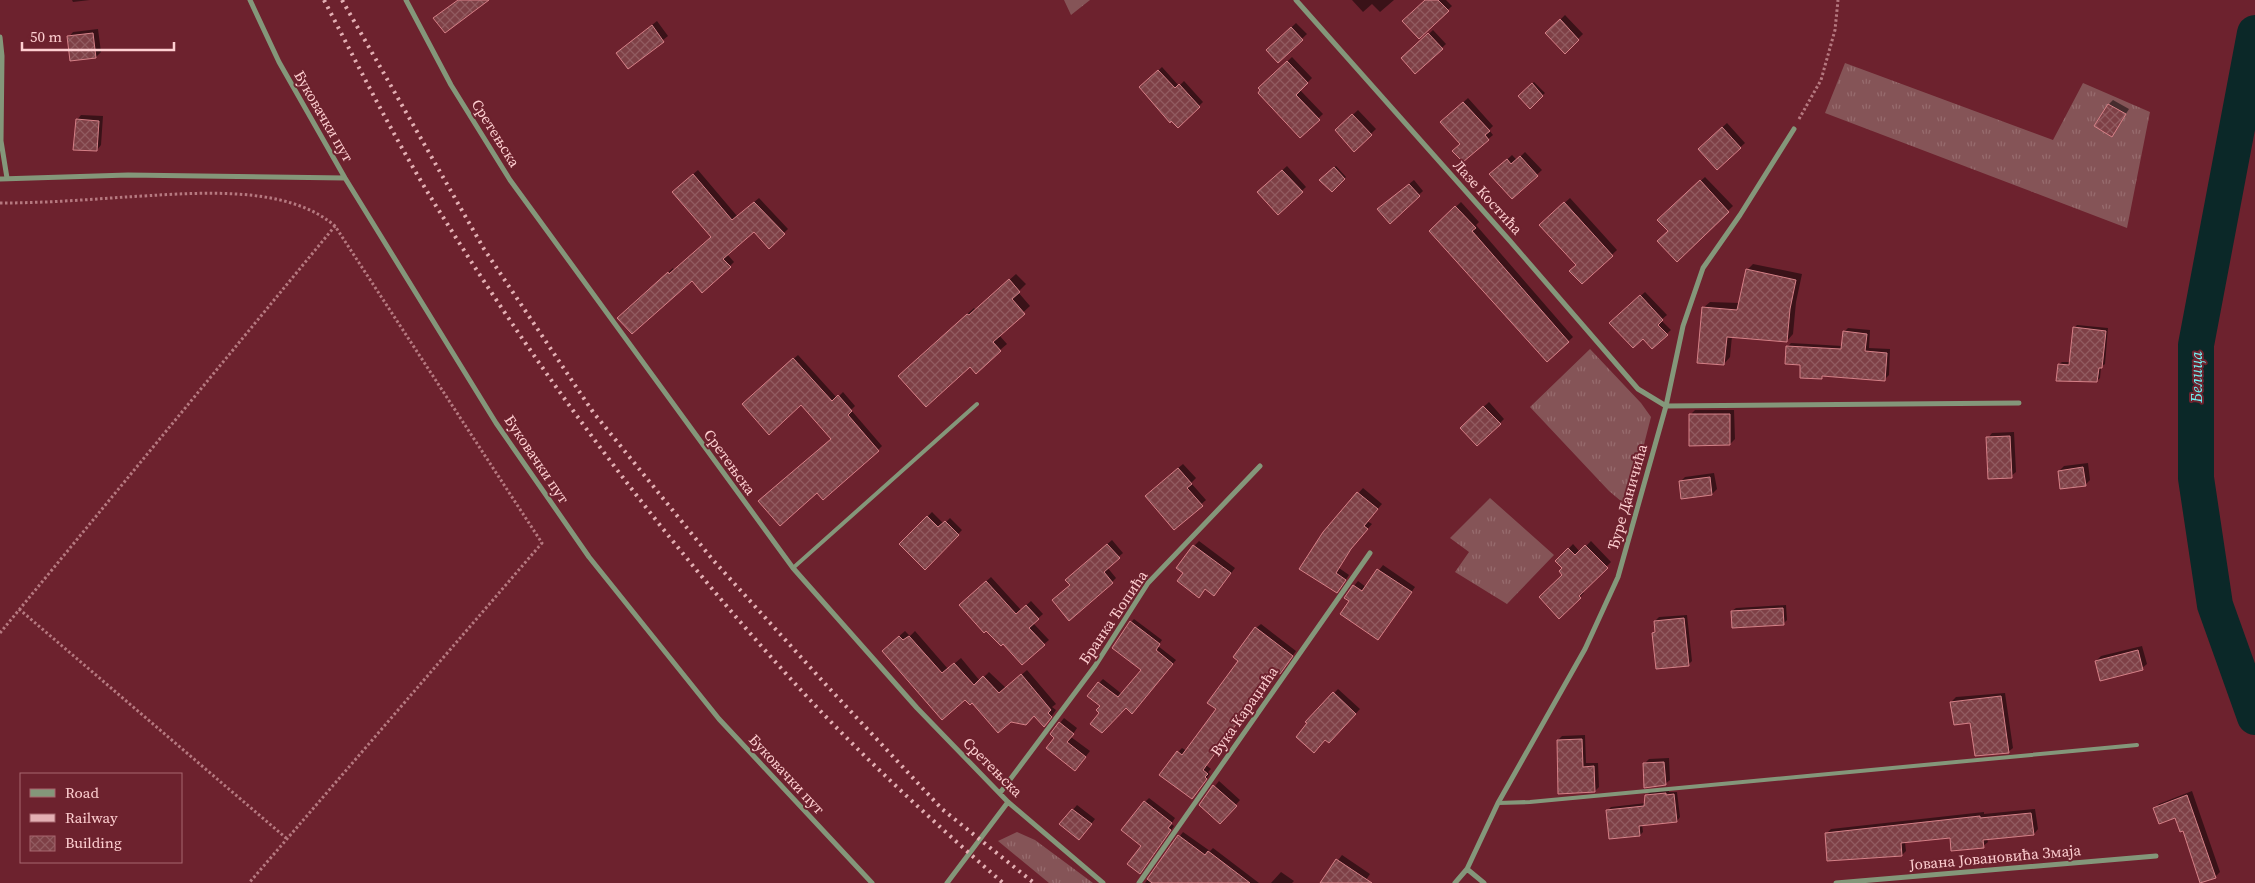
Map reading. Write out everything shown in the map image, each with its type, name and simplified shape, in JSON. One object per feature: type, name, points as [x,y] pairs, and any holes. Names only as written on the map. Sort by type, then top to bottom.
[{"type":"street","name":"Буковачки пут","points":[[250,0],[279,62],[345,178],[496,423],[589,557],[718,718],[872,883]]},
{"type":"street","name":"Сретењска","points":[[406,0],[451,85],[510,180],[793,568],[917,708],[1008,802],[1103,883]]},
{"type":"street","name":"Лазе Костића","points":[[1296,0],[1510,241],[1638,389],[1666,406]]},
{"type":"street","points":[[0,37],[2,56],[0,141],[7,178]]},
{"type":"street","name":"Ђуре Даничића","points":[[1467,869],[1498,803],[1585,649],[1618,576],[1666,406],[1682,326],[1703,268],[1740,215],[1794,129]]},
{"type":"street","points":[[0,178],[128,175],[345,178]]},
{"type":"street","points":[[1666,406],[2019,403]]},
{"type":"street","name":"Бранка Ћопића","points":[[1000,793],[1095,666],[1148,583],[1260,466]]},
{"type":"street","name":"Вука Караџића","points":[[1139,883],[1370,553]]},
{"type":"street","points":[[947,883],[1008,802]]},
{"type":"street","name":"Јована Јовановића Змаја","points":[[1836,883],[2156,856]]},
{"type":"street","points":[[1455,883],[1467,869],[1484,883]]},
{"type":"lane","points":[[793,568],[977,404]]},
{"type":"lane","points":[[1498,803],[1540,802],[2137,745]]},
{"type":"path","points":[[1794,129],[1821,80],[1835,30],[1838,0]]},
{"type":"path","points":[[0,204],[181,194],[240,194],[285,201],[322,215],[335,226],[390,313],[542,542],[249,883]]},
{"type":"path","points":[[0,633],[335,226]]},
{"type":"path","points":[[19,609],[286,838]]},
{"type":"green space","points":[[1064,0],[1090,0],[1071,15]]},
{"type":"green space","points":[[1845,63],[2053,140],[2083,83],[2150,112],[2127,228],[1825,113]]},
{"type":"green space","points":[[1590,349],[1641,403],[1651,417],[1628,507],[1609,491],[1530,407]]},
{"type":"green space","points":[[1490,498],[1554,555],[1507,604],[1455,572],[1469,552],[1450,538]]},
{"type":"green space","points":[[1017,832],[1035,840],[1093,883],[1049,883],[998,841]]},
{"type":"building","points":[[458,0],[489,0],[445,33],[433,18]]},
{"type":"building","points":[[1425,0],[1438,0],[1449,11],[1419,39],[1402,21]]},
{"type":"building","points":[[1560,19],[1579,40],[1565,54],[1545,33]]},
{"type":"building","points":[[652,25],[664,42],[628,69],[616,53]]},
{"type":"building","points":[[1291,27],[1303,40],[1278,63],[1266,50]]},
{"type":"building","points":[[93,33],[96,58],[70,61],[67,36]]},
{"type":"building","points":[[1428,33],[1443,49],[1415,74],[1401,58]]},
{"type":"building","points":[[1287,61],[1308,83],[1296,95],[1320,120],[1300,138],[1258,93],[1260,90],[1258,88]]},
{"type":"building","points":[[1158,70],[1175,88],[1179,84],[1200,107],[1178,128],[1171,121],[1170,123],[1139,87]]},
{"type":"building","points":[[1532,83],[1543,96],[1530,109],[1518,96]]},
{"type":"building","points":[[1463,102],[1490,131],[1485,135],[1489,140],[1463,162],[1452,151],[1460,144],[1440,122]]},
{"type":"building","points":[[2108,104],[2126,114],[2112,137],[2094,126]]},
{"type":"building","points":[[1352,114],[1372,135],[1354,152],[1335,130]]},
{"type":"building","points":[[76,119],[99,121],[97,151],[73,150]]},
{"type":"building","points":[[1722,127],[1741,148],[1717,170],[1698,149]]},
{"type":"building","points":[[1520,156],[1538,176],[1512,199],[1489,174],[1507,159],[1511,164]]},
{"type":"building","points":[[1334,167],[1345,179],[1332,192],[1319,180]]},
{"type":"building","points":[[1282,170],[1303,192],[1278,215],[1257,192]]},
{"type":"building","points":[[693,174],[732,220],[754,202],[785,234],[769,249],[754,232],[723,259],[731,267],[702,293],[692,281],[632,334],[617,318],[668,272],[669,274],[711,237],[672,192]]},
{"type":"building","points":[[1700,180],[1729,212],[1677,262],[1657,241],[1668,231],[1657,220]]},
{"type":"building","points":[[1409,184],[1420,196],[1390,224],[1377,209]]},
{"type":"building","points":[[1564,202],[1613,256],[1582,284],[1569,271],[1576,265],[1539,225]]},
{"type":"building","points":[[1455,206],[1476,228],[1472,231],[1569,342],[1547,362],[1429,231]]},
{"type":"building","points":[[1746,269],[1796,280],[1790,309],[1787,342],[1727,337],[1724,365],[1697,363],[1702,307],[1737,310]]},
{"type":"building","points":[[1009,279],[1020,292],[1012,299],[1025,314],[993,342],[1001,351],[976,374],[970,367],[926,407],[898,376]]},
{"type":"building","points":[[1640,295],[1663,320],[1658,325],[1668,335],[1652,349],[1643,339],[1633,348],[1609,323]]},
{"type":"building","points":[[2073,327],[2106,331],[2102,368],[2099,368],[2097,382],[2056,381],[2058,364],[2069,365]]},
{"type":"building","points":[[1843,331],[1867,334],[1865,351],[1887,353],[1885,381],[1822,376],[1822,379],[1800,378],[1800,365],[1785,364],[1786,346],[1841,349]]},
{"type":"building","points":[[793,358],[832,401],[838,395],[852,411],[848,415],[879,451],[823,500],[817,493],[780,526],[758,501],[831,439],[801,405],[769,435],[742,404]]},
{"type":"building","points":[[1483,406],[1501,424],[1477,446],[1460,428]]},
{"type":"building","points":[[1689,414],[1730,414],[1730,445],[1689,446]]},
{"type":"building","points":[[2010,436],[2012,478],[1988,479],[1986,437]]},
{"type":"building","points":[[2083,467],[2086,486],[2060,489],[2058,471]]},
{"type":"building","points":[[1178,468],[1192,484],[1187,488],[1203,506],[1174,530],[1145,496]]},
{"type":"building","points":[[1710,477],[1712,495],[1681,499],[1679,481]]},
{"type":"building","points":[[1357,492],[1378,509],[1364,526],[1368,529],[1351,549],[1336,573],[1346,580],[1337,593],[1299,569],[1323,532]]},
{"type":"building","points":[[927,516],[938,527],[945,521],[959,535],[925,570],[899,544]]},
{"type":"building","points":[[1107,544],[1120,558],[1104,572],[1113,583],[1069,621],[1052,600],[1070,585],[1065,580]]},
{"type":"building","points":[[1193,545],[1231,573],[1214,596],[1205,589],[1199,598],[1177,581],[1183,573],[1176,568]]},
{"type":"building","points":[[1585,545],[1608,568],[1579,596],[1581,598],[1559,619],[1539,597],[1562,575],[1559,571],[1562,568],[1555,561],[1568,548],[1575,555]]},
{"type":"building","points":[[1377,569],[1412,592],[1378,640],[1340,614],[1349,601],[1344,598],[1353,585],[1362,591]]},
{"type":"building","points":[[986,581],[1016,614],[1026,605],[1039,619],[1029,628],[1045,645],[1022,665],[1003,644],[1001,646],[986,631],[984,633],[959,605]]},
{"type":"building","points":[[1783,608],[1784,625],[1732,628],[1731,611]]},
{"type":"building","points":[[1684,618],[1689,666],[1656,669],[1652,633],[1655,632],[1654,621]]},
{"type":"building","points":[[1130,621],[1160,644],[1156,650],[1173,664],[1132,714],[1126,708],[1102,733],[1090,724],[1099,713],[1096,710],[1100,706],[1087,696],[1098,682],[1118,697],[1141,670],[1112,648]]},
{"type":"building","points":[[1255,627],[1293,656],[1280,674],[1275,671],[1203,770],[1208,774],[1205,777],[1207,779],[1192,799],[1159,775],[1177,751],[1182,755],[1216,709],[1207,703],[1238,661],[1233,657]]},
{"type":"building","points":[[899,636],[903,640],[909,636],[942,673],[954,663],[974,685],[983,676],[999,693],[1021,674],[1051,710],[1048,713],[1052,717],[1044,727],[1034,716],[1026,725],[1011,722],[998,733],[972,703],[970,705],[965,700],[942,720],[882,651]]},
{"type":"building","points":[[2138,650],[2143,670],[2100,681],[2095,661]]},
{"type":"building","points":[[1333,692],[1356,714],[1329,743],[1325,740],[1314,753],[1296,737],[1307,723],[1305,722]]},
{"type":"building","points":[[2001,696],[2009,753],[1975,756],[1970,723],[1954,725],[1950,702]]},
{"type":"building","points":[[1059,722],[1074,734],[1067,742],[1086,757],[1075,771],[1046,748],[1054,738],[1050,734]]},
{"type":"building","points":[[1582,739],[1583,767],[1594,766],[1595,792],[1558,794],[1557,740]]},
{"type":"building","points":[[1664,762],[1666,785],[1644,788],[1643,763]]},
{"type":"building","points":[[1213,785],[1237,806],[1220,824],[1199,805]]},
{"type":"building","points":[[1666,793],[1666,795],[1674,794],[1677,822],[1639,826],[1640,836],[1609,839],[1606,810],[1644,806],[1645,795]]},
{"type":"building","points":[[2187,795],[2216,878],[2200,883],[2183,831],[2180,832],[2175,818],[2159,824],[2153,808]]},
{"type":"building","points":[[1144,801],[1172,823],[1168,828],[1171,830],[1140,874],[1127,864],[1141,846],[1121,830]]},
{"type":"building","points":[[1072,809],[1092,824],[1079,840],[1059,824]]},
{"type":"building","points":[[2031,813],[2034,835],[1983,840],[1984,848],[1951,851],[1950,838],[1901,843],[1902,856],[1827,861],[1825,833],[1980,816],[1980,818]]},
{"type":"building","points":[[1178,835],[1205,855],[1208,851],[1250,883],[1152,883],[1147,879]]},
{"type":"building","points":[[1336,859],[1372,883],[1320,883]]},
{"type":"waterway","name":"Белица","points":[[2255,33],[2196,345],[2196,478],[2215,605],[2255,717]]},
{"type":"railway","points":[[324,0],[396,137],[443,217],[526,344],[615,468],[710,587],[811,701],[905,794],[1003,883]]},
{"type":"railway","points":[[342,0],[484,249],[593,412],[713,560],[942,809],[1034,883]]}]
